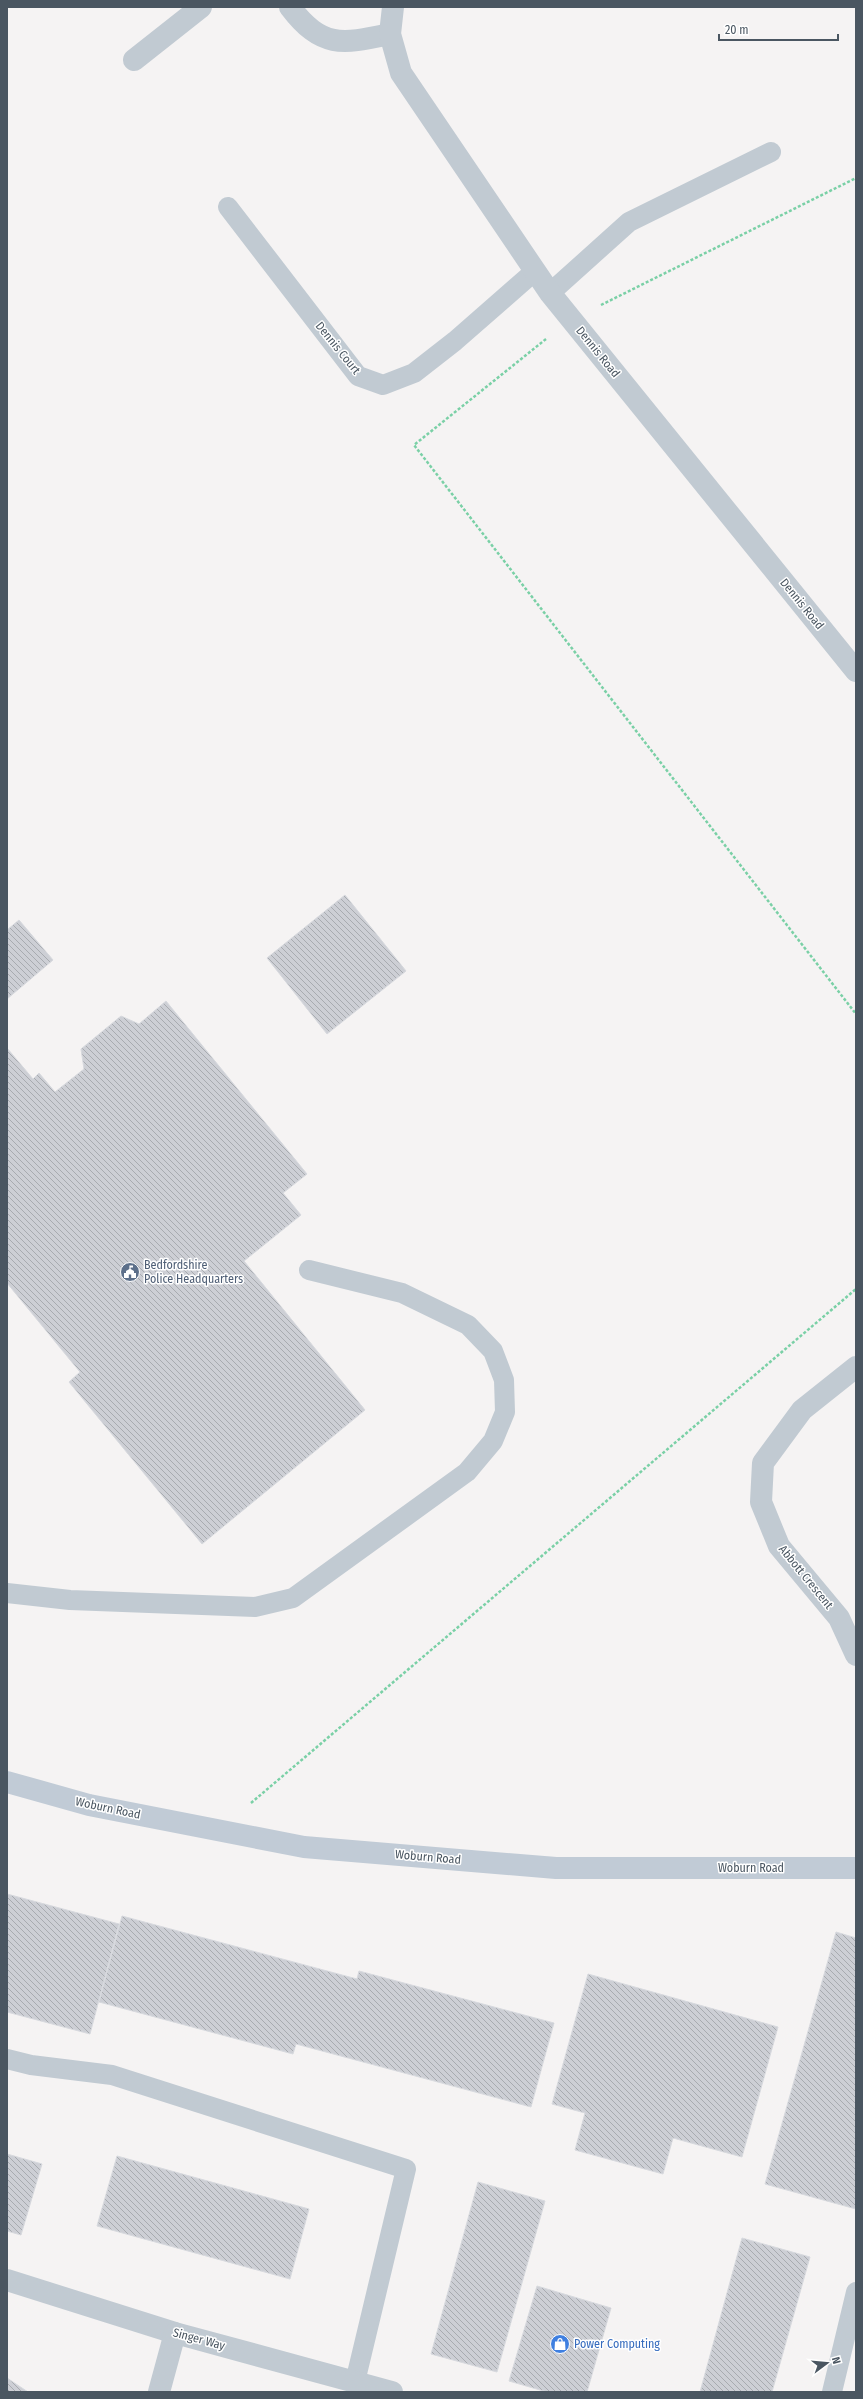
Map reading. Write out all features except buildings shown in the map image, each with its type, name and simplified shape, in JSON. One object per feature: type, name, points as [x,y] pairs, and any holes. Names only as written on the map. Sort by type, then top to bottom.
[{"type":"main road","name":"Woburn Road","points":[[7,1782],[89,1806],[304,1847],[556,1868],[856,1868]]},
{"type":"street","points":[[134,60],[201,7]]},
{"type":"street","points":[[290,7],[300,20],[323,38],[350,42],[390,34]]},
{"type":"street","name":"Dennis Road","points":[[392,7],[390,34],[401,73],[550,294],[856,671]]},
{"type":"street","name":"Abbott Crescent","points":[[856,1367],[802,1410],[763,1463],[761,1502],[779,1546],[840,1618],[856,1655]]},
{"type":"street","name":"Singer Way","points":[[7,2280],[175,2333],[392,2392]]},
{"type":"street","points":[[159,2392],[175,2333]]},
{"type":"lane","points":[[550,294],[629,222],[771,152]]},
{"type":"lane","name":"Dennis Court","points":[[228,207],[358,376],[383,385],[414,373],[455,341],[535,271]]},
{"type":"lane","points":[[7,1593],[70,1600],[255,1607],[293,1598],[467,1472],[493,1441],[504,1412],[504,1380],[493,1351],[468,1325],[402,1293],[309,1270]]},
{"type":"lane","points":[[7,2059],[31,2065],[112,2076],[406,2169],[355,2382]]},
{"type":"lane","points":[[832,2392],[856,2292]]},
{"type":"path","points":[[856,178],[571,319],[414,444],[856,1014]]},
{"type":"path","points":[[218,1830],[856,1290]]},
{"type":"place","name":"Bedfordshire Police Headquarters","points":[[130,1272]]},
{"type":"place","name":"Power Computing","points":[[560,2344]]}]
